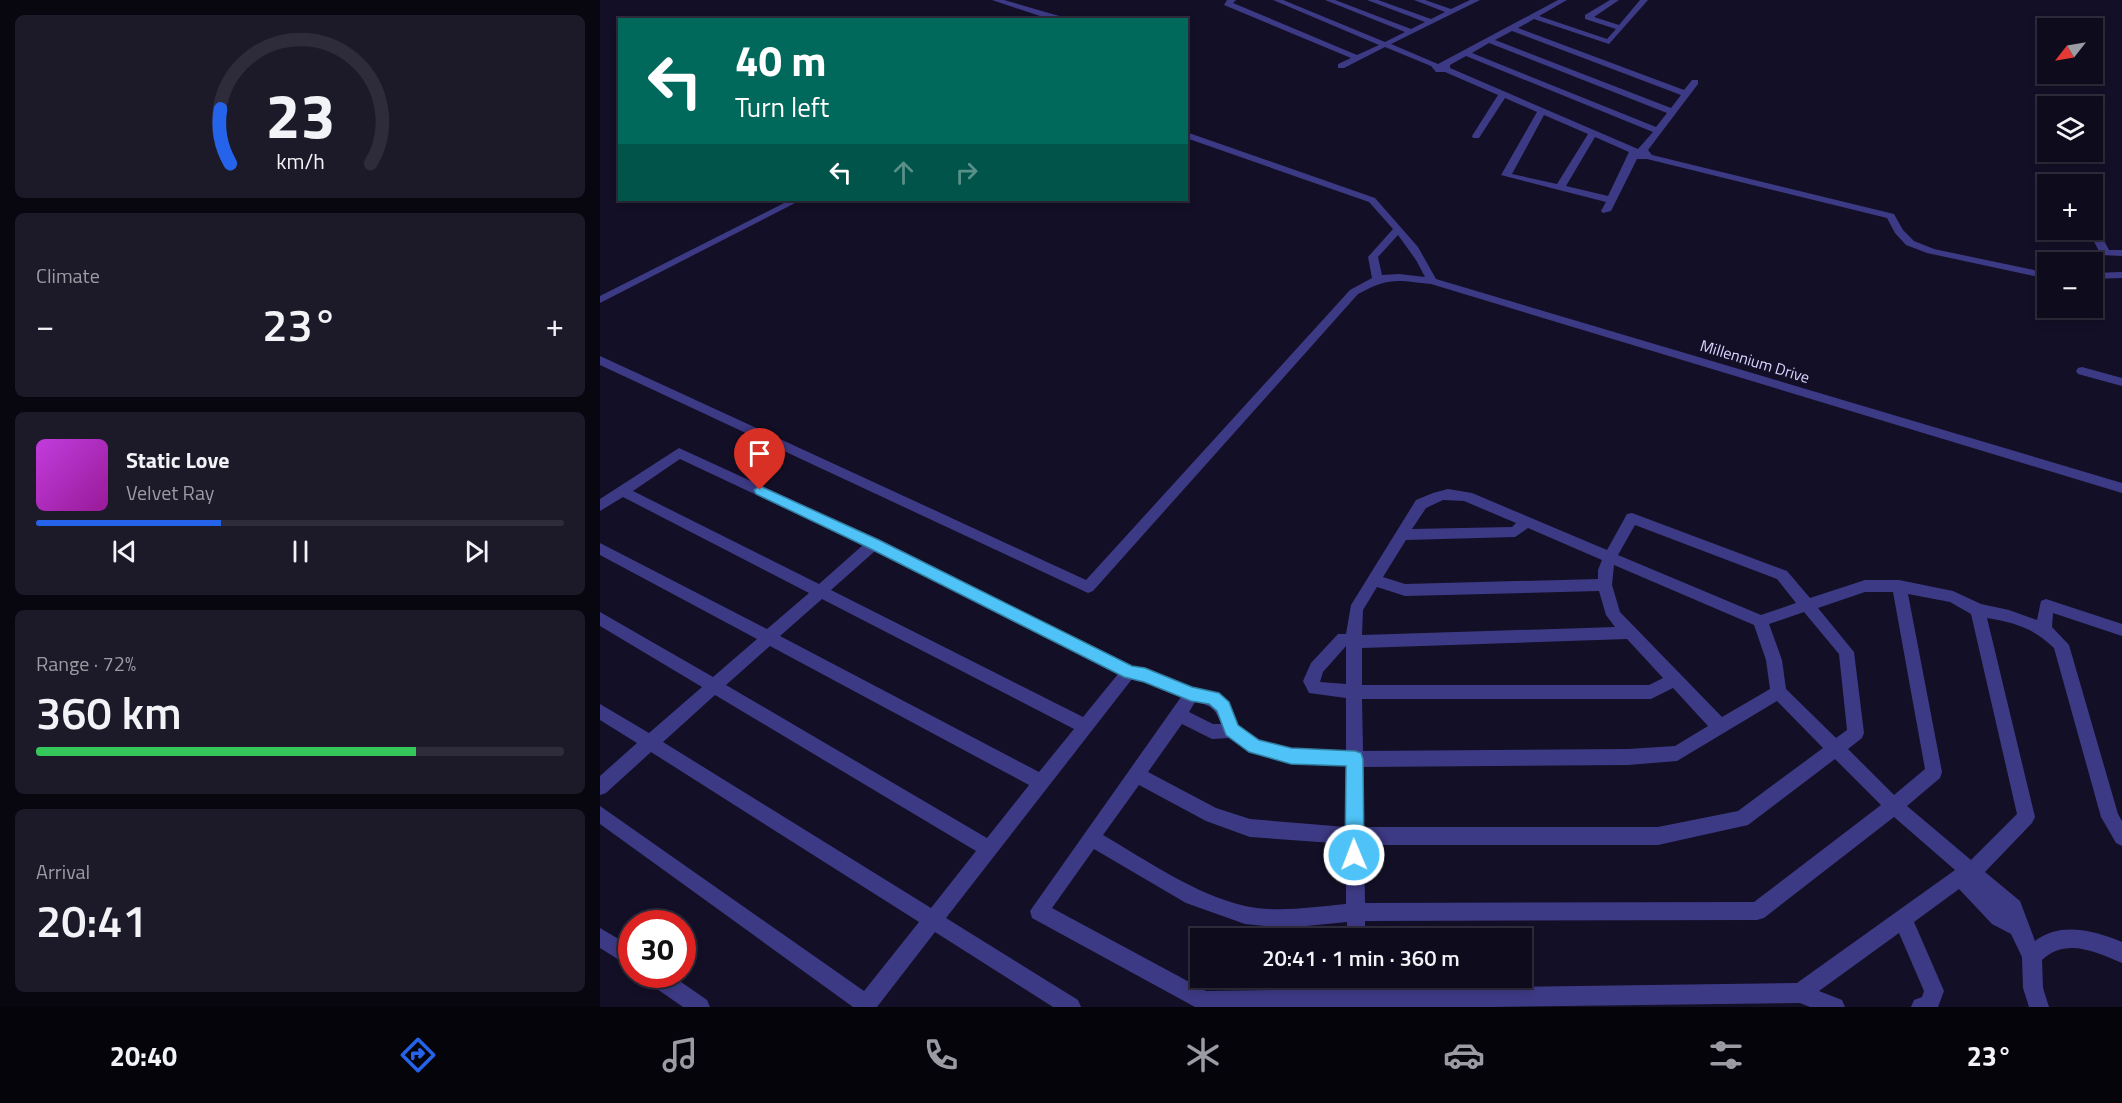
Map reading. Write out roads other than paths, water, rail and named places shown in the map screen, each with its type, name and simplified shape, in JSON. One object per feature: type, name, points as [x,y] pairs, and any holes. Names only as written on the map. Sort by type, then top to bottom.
[{"type":"street","points":[[996,0],[1055,18]]},
{"type":"street","points":[[1232,0],[1227,3],[1358,58]]},
{"type":"street","points":[[1277,0],[1442,66],[1640,153],[1891,216],[1899,231],[1910,243],[1920,247],[2037,274]]},
{"type":"street","points":[[1329,0],[1412,32]]},
{"type":"street","points":[[1371,0],[1432,22]]},
{"type":"street","points":[[1418,0],[1452,12]]},
{"type":"street","points":[[1442,66],[1563,0]]},
{"type":"street","points":[[1615,0],[1588,17],[1620,28]]},
{"type":"street","points":[[1532,16],[1609,42],[1644,0]]},
{"type":"street","points":[[1341,66],[1470,1]]},
{"type":"street","points":[[1511,28],[1686,94]]},
{"type":"street","points":[[1488,40],[1673,112]]},
{"type":"street","points":[[1465,53],[1658,131]]},
{"type":"street","points":[[1605,211],[1640,153],[1695,82]]},
{"type":"street","points":[[1476,136],[1503,94]]},
{"type":"street","points":[[1542,111],[1506,175],[1611,200]]},
{"type":"street","points":[[1560,188],[1593,133]]},
{"type":"street","points":[[1188,136],[1372,200],[1427,268],[1431,281]]},
{"type":"street","points":[[600,300],[794,201]]},
{"type":"street","points":[[600,360],[1088,587],[1354,292],[1378,279],[1373,257],[1398,230]]},
{"type":"street","points":[[2098,240],[2105,253]]},
{"type":"street","points":[[2105,253],[2122,253]]},
{"type":"street","points":[[2103,258],[2105,253]]},
{"type":"street","points":[[2103,276],[2122,275]]},
{"type":"street","name":"Millennium Drive","points":[[1378,279],[1399,277],[1431,281],[2122,488]]},
{"type":"street","points":[[2082,371],[2122,382]]},
{"type":"street","points":[[600,506],[679,453],[874,544],[1129,672],[1145,675],[1191,694],[1213,698],[1223,707],[1232,730],[1254,746],[1291,756],[1355,759],[1628,757],[1677,753],[1778,692]]},
{"type":"street","points":[[622,491],[1085,726]]},
{"type":"street","points":[[1356,928],[1354,642],[1356,609],[1421,504],[1439,494],[1449,493],[1467,497],[1760,621],[1865,586],[1899,585],[1953,597],[1978,610],[2009,616],[2044,629],[2061,645],[2110,817],[2122,837]]},
{"type":"street","points":[[1135,774],[1212,815],[1250,828],[1354,836],[1658,836],[1742,819],[1856,733],[1846,652],[1782,575],[1632,518],[1605,570],[1605,585],[1613,615],[1720,727]]},
{"type":"street","points":[[1402,535],[1515,532],[1526,522]]},
{"type":"street","points":[[600,787],[649,741],[715,686],[874,544]]},
{"type":"street","points":[[600,548],[1041,782]]},
{"type":"street","points":[[1375,580],[1390,587],[1406,590],[1605,585]]},
{"type":"street","points":[[1091,838],[1194,896],[1245,915],[1286,919],[1356,912],[1757,911],[1894,806],[1934,772],[1899,585]]},
{"type":"street","points":[[2044,629],[2046,605],[2122,630]]},
{"type":"street","points":[[1800,993],[1965,875],[2026,817],[1978,610]]},
{"type":"street","points":[[600,618],[987,848]]},
{"type":"street","points":[[1760,621],[1774,660],[1778,692],[1965,875],[1999,917],[2018,927],[2032,956],[2033,988],[2039,1007]]},
{"type":"street","points":[[1629,633],[1354,642],[1343,639],[1317,668],[1311,681],[1315,688],[1355,692],[1651,692],[1675,679]]},
{"type":"street","points":[[600,814],[865,1005],[987,848],[1129,672]]},
{"type":"street","points":[[1191,694],[1179,715],[1039,911],[1204,1000],[1346,988]]},
{"type":"street","points":[[600,711],[1071,1007]]},
{"type":"street","points":[[1179,715],[1212,732],[1232,730]]},
{"type":"street","points":[[1903,919],[1934,991],[1929,1005],[1921,1007]]},
{"type":"street","points":[[600,937],[618,949]]},
{"type":"street","points":[[2032,956],[2049,942],[2080,939],[2116,948],[2122,953]]},
{"type":"street","points":[[673,988],[700,1007]]},
{"type":"street","points":[[1432,988],[1800,993],[1835,1007]]}]
